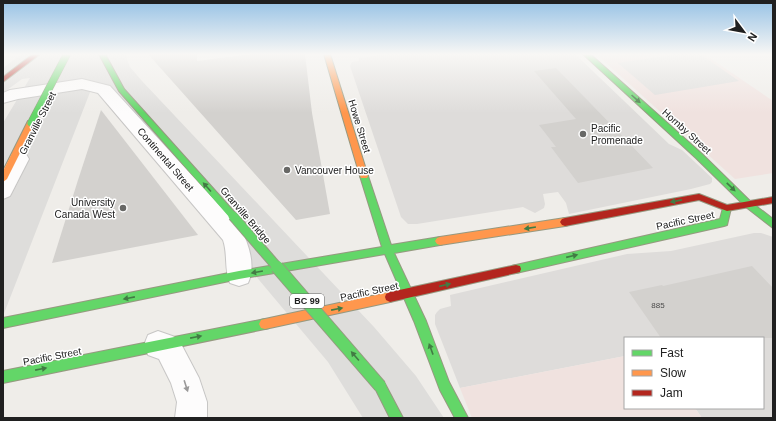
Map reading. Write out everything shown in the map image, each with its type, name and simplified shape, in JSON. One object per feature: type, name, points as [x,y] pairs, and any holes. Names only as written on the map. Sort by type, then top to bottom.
[{"type":"main road","points":[[3,80],[11,74]]},
{"type":"main road","points":[[3,179],[57,74]]},
{"type":"main road","name":"Granville Bridge","points":[[112,74],[121,90],[380,386],[397,418]]},
{"type":"main road","name":"Howe Street","points":[[333,74],[388,250],[420,321],[444,386],[462,418]]},
{"type":"main road","name":"Hornby Street","points":[[608,74],[699,156],[749,205],[773,224]]},
{"type":"main road","name":"Pacific Street","points":[[3,323],[239,275],[568,221],[699,197],[727,208],[773,200]]},
{"type":"main road","name":"Pacific Street","points":[[3,377],[407,294],[724,222],[727,208]]},
{"type":"street","name":"Granville Street","points":[[3,192],[62,74]]},
{"type":"street","name":"Continental Street","points":[[3,98],[16,94],[55,87],[82,84],[104,89],[233,236],[238,250],[239,275]]},
{"type":"street","points":[[158,345],[168,348],[184,378],[192,402],[191,418]]},
{"type":"shaded area","points":[[353,74],[596,74],[669,144],[682,150],[712,178],[712,182],[710,184],[691,189],[569,214],[566,203],[558,192],[543,194],[545,204],[544,208],[535,213],[523,207],[417,224],[408,224],[401,217]]},
{"type":"shaded area","points":[[618,74],[733,74],[773,101],[773,173],[735,179]]},
{"type":"shaded area","points":[[630,74],[728,74],[739,81],[655,95]]},
{"type":"shaded area","points":[[754,233],[761,233],[773,237],[773,418],[702,418],[696,409],[764,409],[764,337],[624,337],[624,356],[460,388],[435,324],[435,315],[437,312],[440,309],[451,306],[450,295],[627,254],[671,251]]},
{"type":"shaded area","points":[[624,356],[624,409],[696,409],[702,418],[472,418],[460,388]]},
{"type":"pier","points":[[3,74],[136,74],[374,327],[416,376],[444,418],[363,418],[328,362],[233,249],[97,82],[94,82],[3,316],[3,123],[30,78],[22,79],[3,93]]},
{"type":"building","name":"Vancouver House","points":[[166,74],[307,74],[312,113],[330,214],[296,220]]},
{"type":"building","name":"Pacific Promenade","points":[[536,74],[561,74],[653,168],[578,183],[551,147],[556,147],[539,125],[576,119]]},
{"type":"building","name":"University Canada West","points":[[101,110],[198,235],[52,263],[78,180]]},
{"type":"building","points":[[752,266],[773,288],[773,338],[660,337],[629,292]]},
{"type":"traffic: fast","points":[[31,123],[57,74]]},
{"type":"traffic: fast","points":[[112,74],[121,90],[233,216]]},
{"type":"traffic: fast","points":[[608,74],[699,156],[749,205],[773,224]]},
{"type":"traffic: fast","points":[[364,176],[388,250]]},
{"type":"traffic: fast","points":[[516,269],[724,222],[727,208]]},
{"type":"traffic: fast","points":[[233,216],[380,386]]},
{"type":"traffic: fast","points":[[3,323],[239,275],[440,241]]},
{"type":"traffic: fast","points":[[388,250],[420,321],[444,386],[462,418]]},
{"type":"traffic: fast","points":[[3,377],[265,324]]},
{"type":"traffic: fast","points":[[380,386],[397,418]]},
{"type":"traffic: slow","points":[[333,74],[364,176]]},
{"type":"traffic: slow","points":[[3,179],[31,123]]},
{"type":"traffic: slow","points":[[440,241],[565,222]]},
{"type":"traffic: slow","points":[[265,324],[390,297]]},
{"type":"traffic: jam","points":[[3,80],[11,74]]},
{"type":"traffic: jam","points":[[565,222],[699,197],[727,208],[773,200]]},
{"type":"traffic: jam","points":[[390,297],[516,269]]},
{"type":"place","name":"Pacific Promenade","points":[[583,134]]},
{"type":"place","name":"Vancouver House","points":[[287,170]]},
{"type":"place","name":"University Canada West","points":[[123,208]]}]
